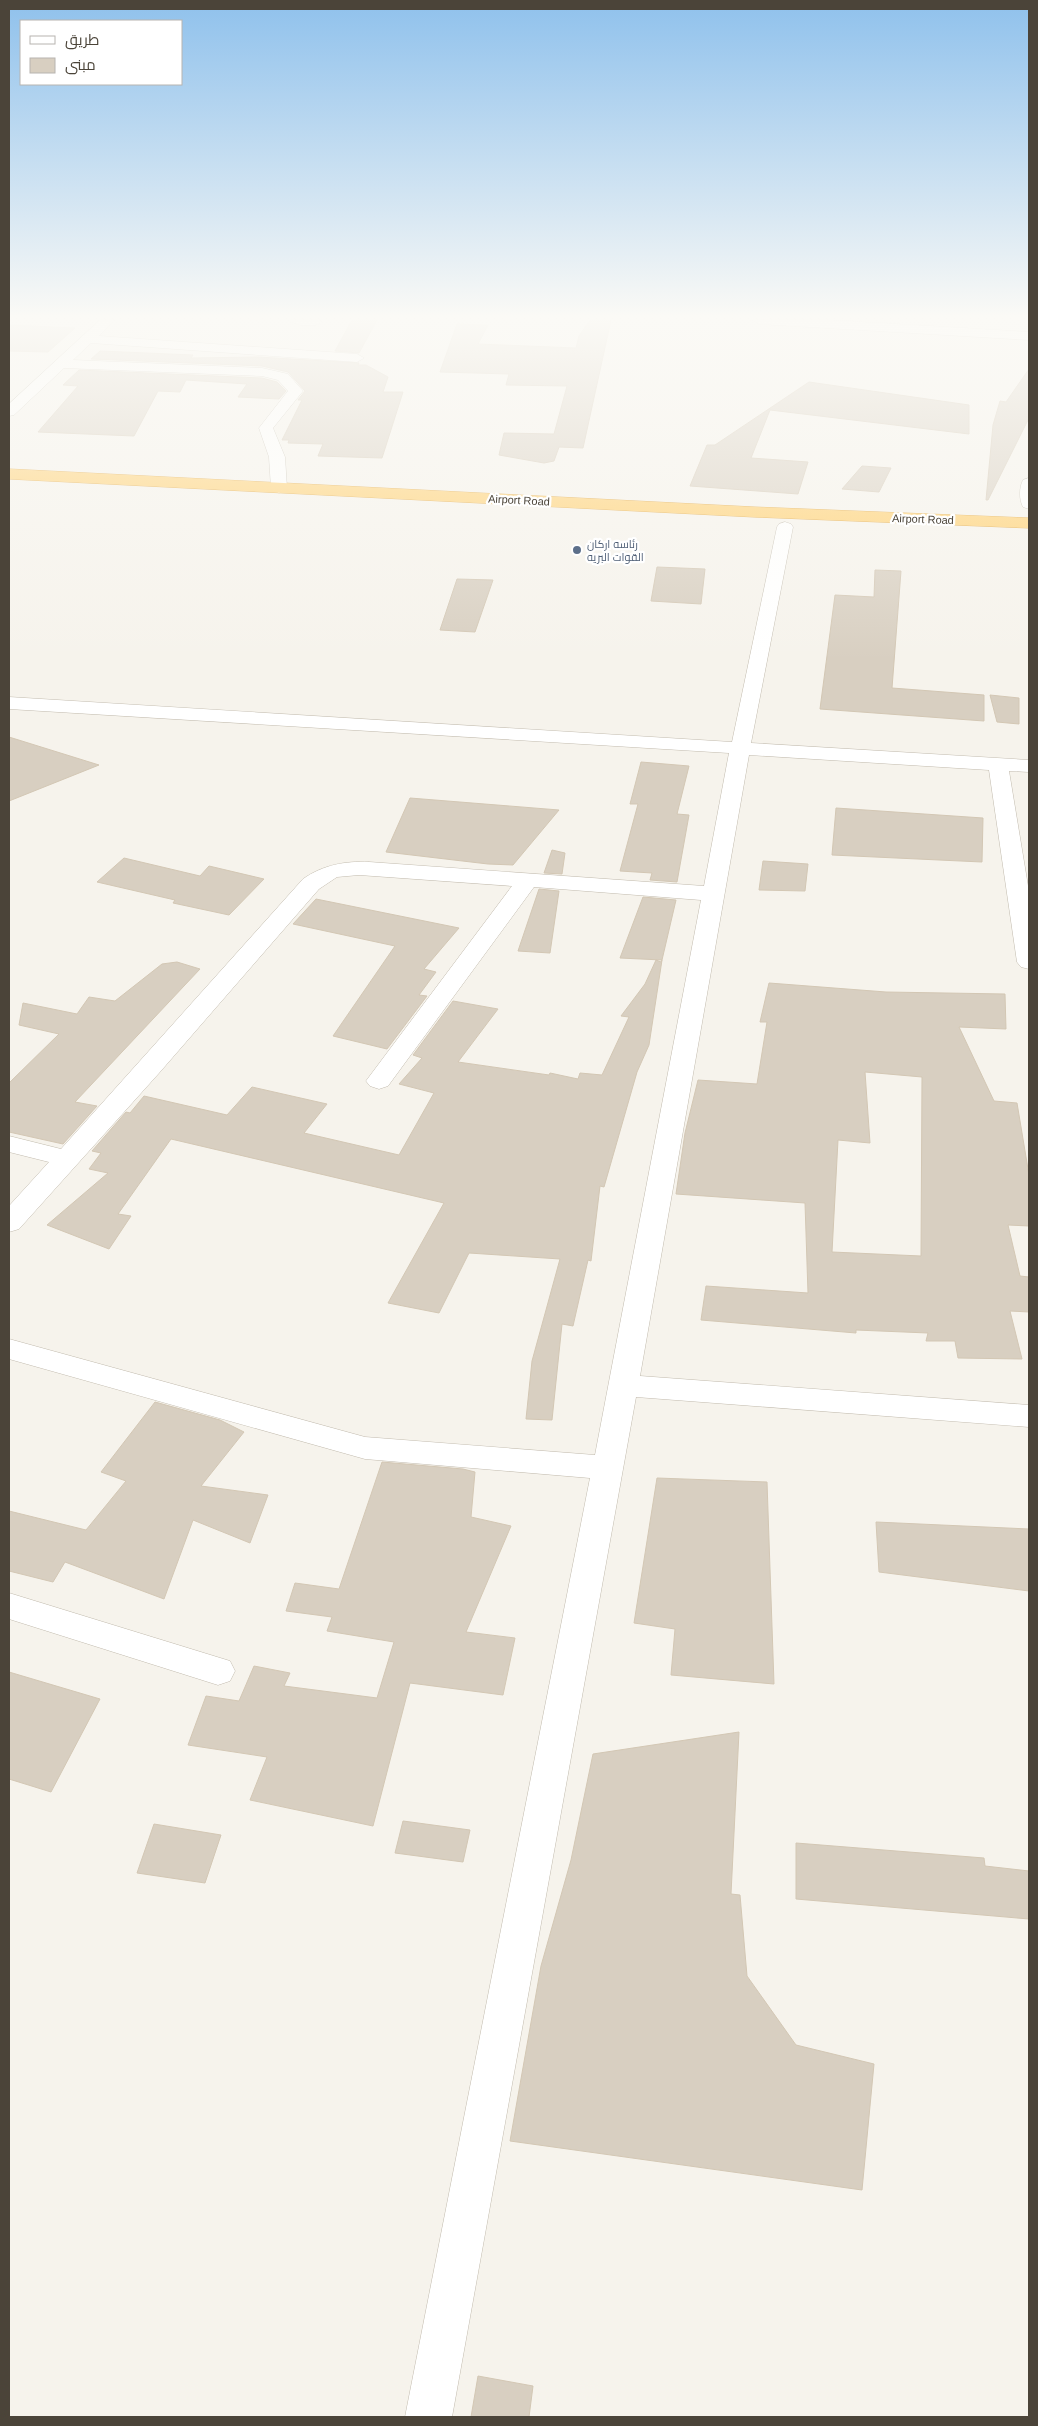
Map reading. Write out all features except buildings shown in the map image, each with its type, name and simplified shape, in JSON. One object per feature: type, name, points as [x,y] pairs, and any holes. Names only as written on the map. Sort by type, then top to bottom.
[{"type":"highway","name":"Airport Road","points":[[9,474],[754,512],[1029,523]]},
{"type":"highway","name":"Airport Road","points":[[9,489],[1029,537]]},
{"type":"street","points":[[268,433],[277,457],[278,488]]},
{"type":"street","points":[[1029,483],[1029,503]]},
{"type":"street","points":[[428,2417],[608,1468],[715,894],[740,749],[785,527]]},
{"type":"street","points":[[9,704],[1029,766]]},
{"type":"street","points":[[998,764],[1029,962]]},
{"type":"street","points":[[9,1223],[311,884],[322,874],[344,868],[715,894]]},
{"type":"street","points":[[378,1081],[527,881]]},
{"type":"street","points":[[9,1144],[68,1159]]},
{"type":"street","points":[[9,1349],[365,1448],[608,1468]]},
{"type":"street","points":[[622,1385],[1029,1416]]},
{"type":"street","points":[[9,1606],[218,1671]]},
{"type":"place","name":"رئاسه اركان القوات البريه","points":[[577,550]]}]
